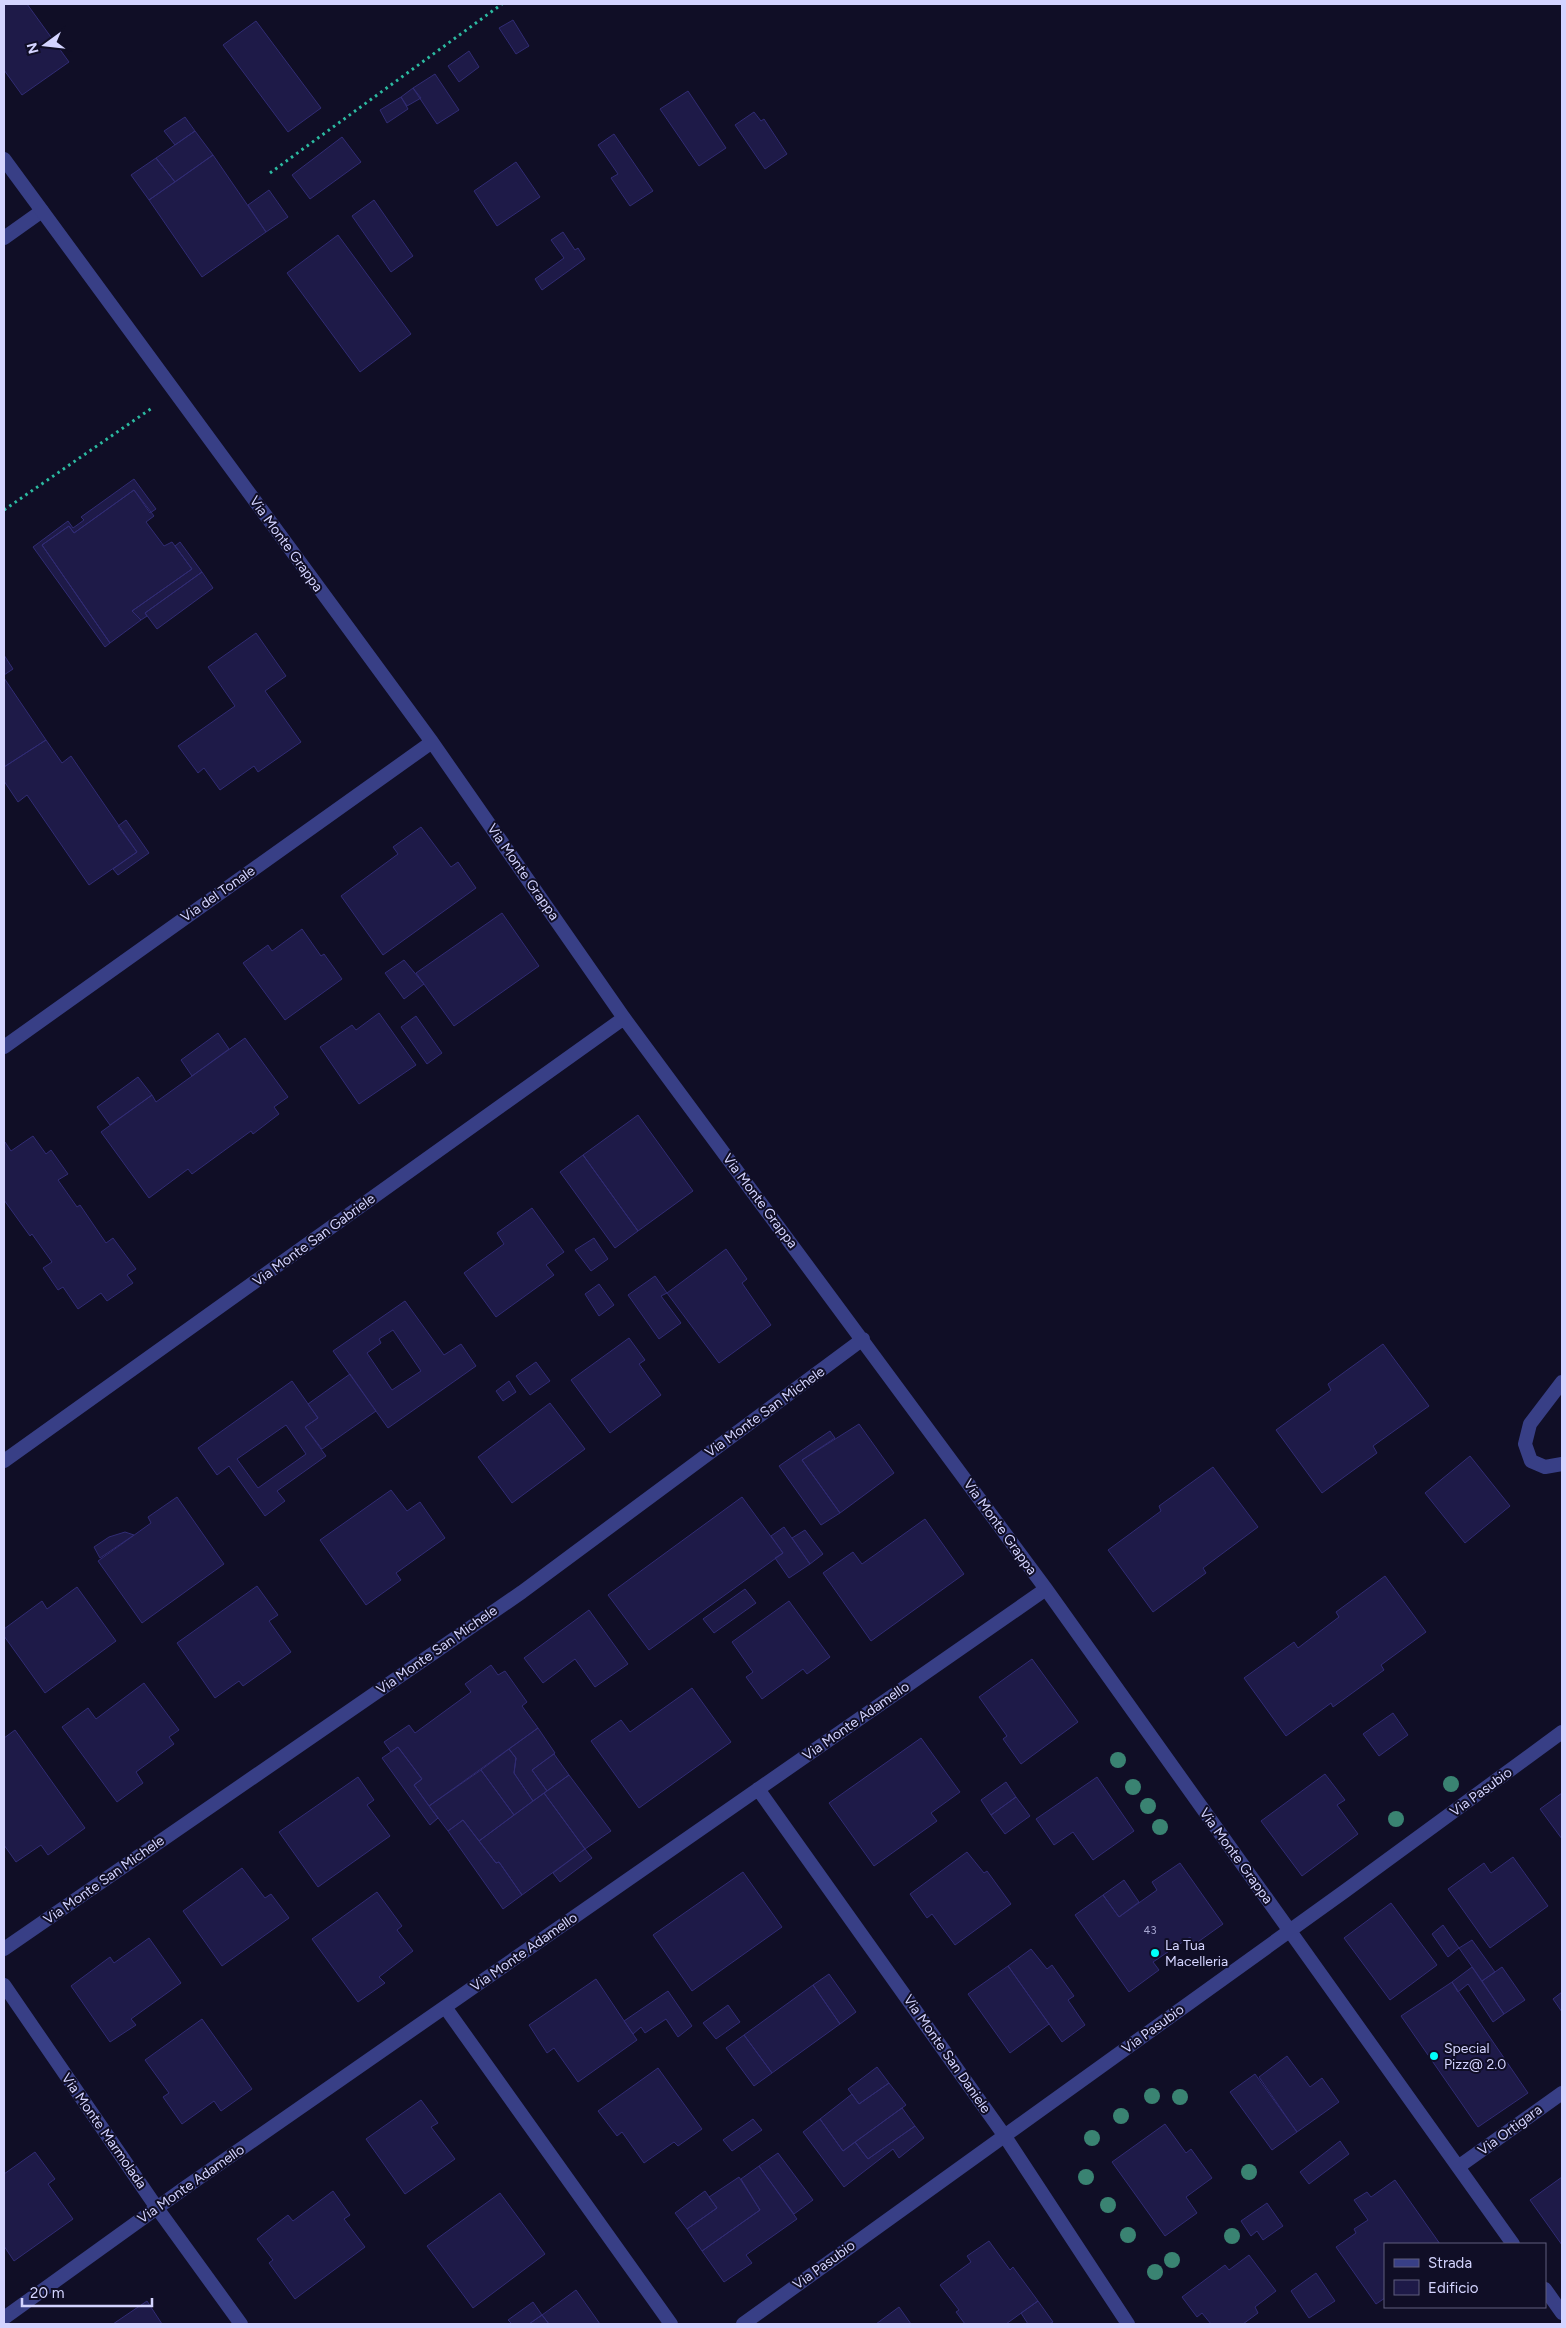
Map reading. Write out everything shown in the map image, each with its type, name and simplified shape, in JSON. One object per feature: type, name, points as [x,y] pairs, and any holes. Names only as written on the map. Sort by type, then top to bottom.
[{"type":"street","name":"Via Monte Grappa","points":[[4,159],[432,742],[624,1018],[1046,1589],[1512,2243]]},
{"type":"street","points":[[4,238],[42,211]]},
{"type":"street","name":"Via del Tonale","points":[[4,1047],[432,742]]},
{"type":"street","name":"Via Monte San Gabriele","points":[[4,1461],[624,1018]]},
{"type":"street","name":"Via Monte San Michele","points":[[4,1949],[522,1592],[863,1339]]},
{"type":"street","points":[[1562,1382],[1530,1424],[1526,1444],[1531,1461],[1545,1467],[1562,1464]]},
{"type":"street","name":"Via Monte Adamello","points":[[4,2318],[157,2208],[1046,1589]]},
{"type":"street","name":"Via Pasubio","points":[[743,2324],[1562,1732]]},
{"type":"street","name":"Via Monte San Daniele","points":[[758,1789],[1004,2135],[1128,2324]]},
{"type":"street","name":"Via Monte Marmolada","points":[[4,1985],[157,2208],[241,2324]]},
{"type":"street","points":[[445,2007],[671,2324]]},
{"type":"street","name":"Via Ortigara","points":[[1458,2167],[1562,2093]]},
{"type":"street","points":[[1546,2290],[1562,2313]]},
{"type":"path","points":[[270,173],[502,4]]},
{"type":"path","points":[[4,510],[175,392]]},
{"type":"building","points":[[4,4],[27,4],[69,62],[22,95],[4,70]]},
{"type":"building","points":[[513,20],[529,46],[516,54],[499,28]]},
{"type":"building","points":[[256,21],[321,108],[288,132],[223,45]]},
{"type":"building","points":[[469,51],[479,67],[459,82],[448,66]]},
{"type":"building","points":[[435,74],[459,110],[437,124],[413,88]]},
{"type":"building","points":[[413,88],[421,98],[407,106],[401,97]]},
{"type":"building","points":[[688,91],[726,148],[699,166],[660,109]]},
{"type":"building","points":[[401,97],[408,109],[387,123],[380,110]]},
{"type":"building","points":[[754,112],[761,121],[764,119],[787,154],[765,169],[735,125]]},
{"type":"building","points":[[185,117],[195,131],[175,145],[164,131]]},
{"type":"building","points":[[195,131],[213,155],[175,182],[156,158]]},
{"type":"building","points":[[614,134],[653,191],[630,206],[611,178],[618,174],[598,145]]},
{"type":"building","points":[[342,137],[361,162],[310,199],[292,175]]},
{"type":"building","points":[[213,155],[266,232],[202,277],[149,200]]},
{"type":"building","points":[[156,158],[175,182],[149,200],[131,175]]},
{"type":"building","points":[[516,162],[540,197],[497,226],[474,191]]},
{"type":"building","points":[[269,190],[288,217],[266,232],[248,205]]},
{"type":"building","points":[[374,200],[413,256],[391,272],[352,216]]},
{"type":"building","points":[[563,232],[575,250],[578,248],[585,259],[542,290],[535,279],[564,258],[551,240]]},
{"type":"building","points":[[338,235],[411,334],[360,372],[287,273]]},
{"type":"building","points":[[134,479],[156,509],[150,513],[134,490],[74,533],[69,526],[42,545],[110,643],[105,647],[33,547],[68,521],[73,528],[84,520],[81,517]]},
{"type":"building","points":[[134,490],[154,516],[146,522],[164,546],[172,542],[192,569],[132,611],[141,620],[110,643],[42,545],[69,526],[74,533]]},
{"type":"building","points":[[180,542],[202,572],[145,613],[147,616],[141,620],[132,611],[192,569],[175,546]]},
{"type":"building","points":[[202,572],[213,588],[157,629],[145,613]]},
{"type":"building","points":[[256,633],[286,676],[265,691],[301,742],[258,772],[254,766],[220,790],[204,768],[198,773],[178,746],[235,706],[208,667]]},
{"type":"building","points":[[4,655],[13,669],[4,675]]},
{"type":"building","points":[[4,678],[46,740],[4,767]]},
{"type":"building","points":[[46,740],[62,763],[71,756],[137,852],[89,885],[27,795],[18,802],[4,781],[4,767]]},
{"type":"building","points":[[126,820],[149,853],[118,875],[113,869],[137,852],[118,826]]},
{"type":"building","points":[[421,827],[451,867],[458,862],[476,888],[383,955],[341,896],[398,854],[393,847]]},
{"type":"building","points":[[502,913],[539,966],[454,1026],[416,973]]},
{"type":"building","points":[[302,929],[321,956],[324,954],[342,979],[285,1020],[243,963],[268,945],[272,951]]},
{"type":"building","points":[[404,960],[424,984],[404,999],[385,973]]},
{"type":"building","points":[[379,1013],[416,1065],[359,1104],[320,1047],[352,1025],[356,1030]]},
{"type":"building","points":[[416,1016],[442,1053],[427,1064],[401,1027]]},
{"type":"building","points":[[218,1033],[229,1049],[192,1076],[181,1060]]},
{"type":"building","points":[[245,1038],[288,1097],[274,1107],[279,1114],[253,1134],[251,1131],[192,1174],[188,1169],[149,1198],[101,1132],[152,1095],[156,1102]]},
{"type":"building","points":[[138,1077],[152,1095],[110,1125],[97,1107]]},
{"type":"building","points":[[638,1115],[693,1191],[638,1231],[583,1155]]},
{"type":"building","points":[[33,1136],[46,1154],[51,1150],[68,1174],[58,1180],[77,1207],[80,1205],[106,1243],[113,1238],[136,1269],[127,1275],[133,1283],[107,1301],[101,1293],[78,1309],[63,1287],[58,1290],[43,1268],[52,1262],[4,1200],[4,1143],[11,1151]]},
{"type":"building","points":[[583,1155],[638,1231],[615,1248],[560,1172]]},
{"type":"building","points":[[532,1208],[564,1252],[546,1265],[554,1275],[496,1317],[464,1273],[504,1244],[497,1233]]},
{"type":"building","points":[[594,1238],[608,1259],[591,1271],[575,1250]]},
{"type":"building","points":[[726,1249],[747,1279],[742,1283],[771,1325],[719,1363],[667,1293]]},
{"type":"building","points":[[655,1276],[667,1293],[661,1296],[681,1323],[659,1339],[628,1295]]},
{"type":"building","points":[[599,1284],[614,1305],[599,1316],[585,1294]]},
{"type":"building","points":[[405,1301],[444,1355],[461,1344],[476,1366],[388,1428],[333,1351]],"holes":[[[393,1330],[421,1371],[392,1390],[367,1353],[381,1343],[379,1339]]]},
{"type":"building","points":[[629,1338],[645,1360],[639,1364],[661,1395],[610,1433],[571,1380]]},
{"type":"building","points":[[1383,1344],[1429,1406],[1373,1446],[1377,1453],[1322,1493],[1276,1430],[1331,1390],[1328,1384]]},
{"type":"building","points":[[536,1362],[550,1381],[530,1395],[516,1376]]},
{"type":"building","points":[[350,1374],[376,1411],[322,1449],[305,1427],[318,1418],[308,1404]]},
{"type":"building","points":[[292,1381],[318,1418],[305,1427],[326,1456],[277,1491],[285,1501],[265,1516],[229,1466],[217,1475],[198,1448]],"holes":[[[286,1425],[306,1454],[258,1488],[237,1459]]]},
{"type":"building","points":[[509,1381],[516,1392],[503,1401],[496,1391]]},
{"type":"building","points":[[550,1403],[585,1449],[512,1503],[478,1457]]},
{"type":"building","points":[[859,1424],[894,1473],[840,1513],[802,1460]]},
{"type":"building","points":[[830,1431],[835,1438],[802,1460],[840,1513],[821,1525],[779,1466]]},
{"type":"building","points":[[1470,1456],[1510,1506],[1465,1543],[1425,1493]]},
{"type":"building","points":[[1213,1467],[1258,1527],[1203,1568],[1206,1573],[1153,1612],[1108,1550],[1161,1511],[1159,1506]]},
{"type":"building","points":[[391,1490],[407,1511],[420,1502],[445,1538],[396,1573],[401,1580],[366,1605],[320,1540]]},
{"type":"building","points":[[177,1497],[224,1564],[142,1623],[98,1561],[151,1523],[148,1517]]},
{"type":"building","points":[[742,1497],[783,1553],[649,1650],[608,1595]]},
{"type":"building","points":[[925,1519],[964,1574],[871,1641],[823,1573],[853,1552],[862,1564]]},
{"type":"building","points":[[784,1527],[810,1564],[789,1578],[775,1558],[783,1553],[771,1536]]},
{"type":"building","points":[[805,1530],[823,1554],[810,1564],[792,1538]]},
{"type":"building","points":[[125,1532],[134,1535],[100,1558],[94,1547],[109,1537]]},
{"type":"building","points":[[1385,1576],[1426,1632],[1381,1665],[1384,1670],[1333,1707],[1331,1703],[1286,1736],[1244,1678],[1294,1642],[1298,1648],[1339,1617],[1336,1612]]},
{"type":"building","points":[[257,1586],[278,1615],[269,1621],[291,1652],[243,1686],[239,1681],[215,1698],[177,1643]]},
{"type":"building","points":[[77,1587],[116,1641],[45,1693],[4,1636],[4,1629],[42,1601],[47,1609]]},
{"type":"building","points":[[745,1589],[756,1603],[714,1633],[703,1619]]},
{"type":"building","points":[[789,1601],[830,1657],[807,1674],[803,1669],[762,1699],[746,1677],[753,1672],[732,1642]]},
{"type":"building","points":[[589,1610],[628,1664],[595,1687],[575,1659],[543,1683],[524,1658]]},
{"type":"building","points":[[1032,1659],[1078,1722],[1021,1764],[1003,1739],[1007,1736],[979,1697]]},
{"type":"building","points":[[491,1665],[498,1675],[505,1671],[527,1702],[522,1706],[538,1728],[429,1806],[414,1785],[422,1779],[398,1747],[391,1752],[384,1742],[409,1725],[415,1733],[471,1692],[465,1684]]},
{"type":"building","points":[[144,1683],[179,1730],[169,1737],[174,1744],[136,1772],[143,1783],[117,1802],[62,1727],[88,1708],[96,1719]]},
{"type":"building","points":[[692,1688],[731,1742],[639,1808],[591,1741],[621,1720],[630,1732]]},
{"type":"building","points":[[1393,1713],[1408,1735],[1379,1756],[1363,1734]]},
{"type":"building","points":[[538,1728],[555,1753],[532,1770],[547,1791],[533,1801],[514,1773],[516,1758],[509,1749]]},
{"type":"building","points":[[15,1730],[85,1828],[48,1855],[41,1845],[16,1862],[4,1845],[4,1738]]},
{"type":"building","points":[[921,1738],[960,1792],[931,1813],[937,1821],[874,1866],[829,1803]]},
{"type":"building","points":[[398,1747],[422,1779],[414,1785],[438,1818],[430,1825],[382,1758]]},
{"type":"building","points":[[509,1749],[516,1758],[514,1773],[533,1801],[514,1815],[481,1770]]},
{"type":"building","points":[[554,1754],[569,1775],[547,1791],[532,1770]]},
{"type":"building","points":[[481,1770],[514,1815],[479,1841],[463,1820],[448,1831],[429,1806]]},
{"type":"building","points":[[1325,1774],[1345,1800],[1337,1805],[1358,1834],[1302,1876],[1261,1821]]},
{"type":"building","points":[[569,1775],[611,1831],[585,1849],[544,1793]]},
{"type":"building","points":[[358,1777],[374,1800],[367,1805],[390,1836],[318,1887],[279,1832]]},
{"type":"building","points":[[1097,1777],[1134,1831],[1093,1860],[1073,1832],[1054,1845],[1036,1819]]},
{"type":"building","points":[[1006,1782],[1016,1797],[991,1815],[981,1800]]},
{"type":"building","points":[[544,1793],[585,1849],[522,1895],[499,1862],[496,1863],[479,1841]]},
{"type":"building","points":[[1562,1793],[1562,1839],[1540,1809]]},
{"type":"building","points":[[1016,1797],[1030,1816],[1005,1834],[991,1815]]},
{"type":"building","points":[[463,1820],[496,1863],[499,1862],[522,1895],[503,1909],[448,1831]]},
{"type":"building","points":[[585,1849],[592,1858],[560,1882],[553,1873]]},
{"type":"building","points":[[967,1852],[984,1873],[987,1871],[1011,1904],[955,1945],[932,1914],[927,1918],[910,1894]]},
{"type":"building","points":[[1513,1857],[1548,1906],[1490,1948],[1448,1889],[1484,1863],[1491,1873]]},
{"type":"building","points":[[1180,1863],[1223,1924],[1195,1944],[1190,1937],[1153,1962],[1159,1970],[1129,1992],[1075,1915],[1103,1895],[1119,1917],[1157,1890],[1152,1882]]},
{"type":"building","points":[[242,1868],[265,1898],[271,1894],[289,1918],[222,1966],[183,1911]]},
{"type":"building","points":[[743,1872],[782,1927],[692,1991],[653,1935]]},
{"type":"building","points":[[1124,1880],[1139,1902],[1119,1917],[1103,1895]]},
{"type":"building","points":[[377,1892],[402,1926],[397,1930],[413,1951],[379,1977],[385,1983],[358,2002],[312,1939]]},
{"type":"building","points":[[1391,1903],[1437,1965],[1390,2000],[1344,1938]]},
{"type":"building","points":[[1443,1925],[1459,1948],[1448,1957],[1432,1934]]},
{"type":"building","points":[[149,1938],[181,1983],[131,2019],[136,2025],[110,2042],[71,1986],[110,1957],[114,1963]]},
{"type":"building","points":[[1472,1940],[1495,1972],[1482,1981],[1459,1948]]},
{"type":"building","points":[[1031,1949],[1047,1969],[1052,1965],[1074,1996],[1068,2000],[1085,2025],[1062,2042],[1008,1966]]},
{"type":"building","points":[[1008,1966],[1049,2024],[1010,2053],[968,1994]]},
{"type":"building","points":[[1472,1967],[1504,2014],[1493,2022],[1468,1984],[1458,1992],[1452,1982]]},
{"type":"building","points":[[1502,1967],[1525,2000],[1504,2014],[1482,1981]]},
{"type":"building","points":[[829,1974],[856,2012],[840,2024],[813,1985]]},
{"type":"building","points":[[596,1979],[637,2040],[578,2082],[554,2048],[547,2053],[529,2025]]},
{"type":"building","points":[[1452,1982],[1528,2093],[1478,2127],[1401,2016]]},
{"type":"building","points":[[813,1985],[840,2024],[772,2073],[744,2035]]},
{"type":"building","points":[[668,1991],[692,2026],[678,2037],[666,2019],[645,2033],[641,2027],[633,2034],[624,2021]]},
{"type":"building","points":[[1562,1992],[1562,2012],[1553,1999]]},
{"type":"building","points":[[728,2005],[740,2022],[716,2039],[703,2023]]},
{"type":"building","points":[[202,2019],[252,2089],[221,2111],[214,2101],[182,2124],[163,2097],[169,2093],[145,2060]]},
{"type":"building","points":[[744,2035],[772,2073],[754,2086],[726,2048]]},
{"type":"building","points":[[1287,2056],[1310,2087],[1322,2078],[1339,2102],[1297,2132],[1259,2077]]},
{"type":"building","points":[[877,2067],[889,2083],[859,2104],[848,2089]]},
{"type":"building","points":[[658,2068],[702,2129],[678,2146],[674,2142],[644,2163],[622,2132],[617,2136],[598,2111]]},
{"type":"building","points":[[1255,2074],[1297,2132],[1272,2150],[1230,2092]]},
{"type":"building","points":[[889,2083],[906,2105],[843,2151],[820,2119],[852,2094],[859,2104]]},
{"type":"building","points":[[421,2100],[438,2123],[431,2127],[455,2159],[405,2194],[366,2139]]},
{"type":"building","points":[[902,2108],[915,2126],[868,2159],[855,2142]]},
{"type":"building","points":[[753,2119],[762,2130],[732,2151],[723,2140]]},
{"type":"building","points":[[820,2119],[843,2151],[855,2142],[868,2159],[915,2126],[924,2138],[899,2158],[893,2149],[844,2187],[803,2132]]},
{"type":"building","points":[[1165,2124],[1186,2153],[1191,2149],[1212,2178],[1186,2197],[1197,2213],[1165,2236],[1112,2162]]},
{"type":"building","points":[[1340,2141],[1349,2154],[1309,2184],[1300,2172]]},
{"type":"building","points":[[35,2152],[55,2179],[48,2184],[73,2219],[14,2261],[4,2246],[4,2174]]},
{"type":"building","points":[[778,2153],[813,2200],[794,2214],[759,2166]]},
{"type":"building","points":[[759,2166],[797,2219],[746,2255],[752,2263],[724,2282],[702,2251],[760,2210],[741,2179]]},
{"type":"building","points":[[739,2177],[760,2210],[702,2251],[687,2229],[717,2208],[709,2197]]},
{"type":"building","points":[[1562,2177],[1562,2245],[1530,2200]]},
{"type":"building","points":[[1395,2180],[1439,2243],[1384,2243],[1384,2299],[1376,2304],[1336,2247],[1356,2233],[1354,2229],[1368,2220],[1354,2200],[1367,2192],[1371,2197]]},
{"type":"building","points":[[333,2191],[350,2215],[344,2219],[365,2247],[295,2299],[269,2263],[273,2260],[257,2239],[288,2215],[293,2221]]},
{"type":"building","points":[[705,2191],[717,2208],[687,2229],[675,2213]]},
{"type":"building","points":[[500,2193],[545,2254],[473,2308],[427,2246]]},
{"type":"building","points":[[1267,2203],[1283,2226],[1263,2240],[1257,2231],[1251,2236],[1241,2221]]},
{"type":"building","points":[[989,2241],[1010,2270],[1013,2267],[1038,2301],[1006,2324],[965,2324],[956,2312],[959,2310],[940,2285],[971,2262],[967,2256]]},
{"type":"building","points":[[1249,2255],[1276,2291],[1255,2307],[1258,2313],[1243,2324],[1211,2324],[1202,2313],[1197,2317],[1182,2297],[1225,2265],[1229,2270]]},
{"type":"building","points":[[1316,2273],[1335,2301],[1309,2318],[1291,2291]]},
{"type":"building","points":[[576,2290],[600,2324],[549,2324],[542,2315]]},
{"type":"building","points":[[147,2301],[162,2324],[113,2324]]},
{"type":"building","points":[[1038,2301],[1053,2322],[1049,2324],[1028,2324],[1021,2313]]},
{"type":"building","points":[[533,2302],[542,2315],[529,2324],[512,2324],[508,2320]]},
{"type":"building","points":[[899,2307],[911,2324],[876,2324]]},
{"type":"building","points":[[542,2315],[549,2324],[529,2324]]},
{"type":"place","name":"La Tua Macelleria","points":[[1155,1953]]},
{"type":"place","name":"Special Pizz@ 2.0","points":[[1434,2056]]}]
